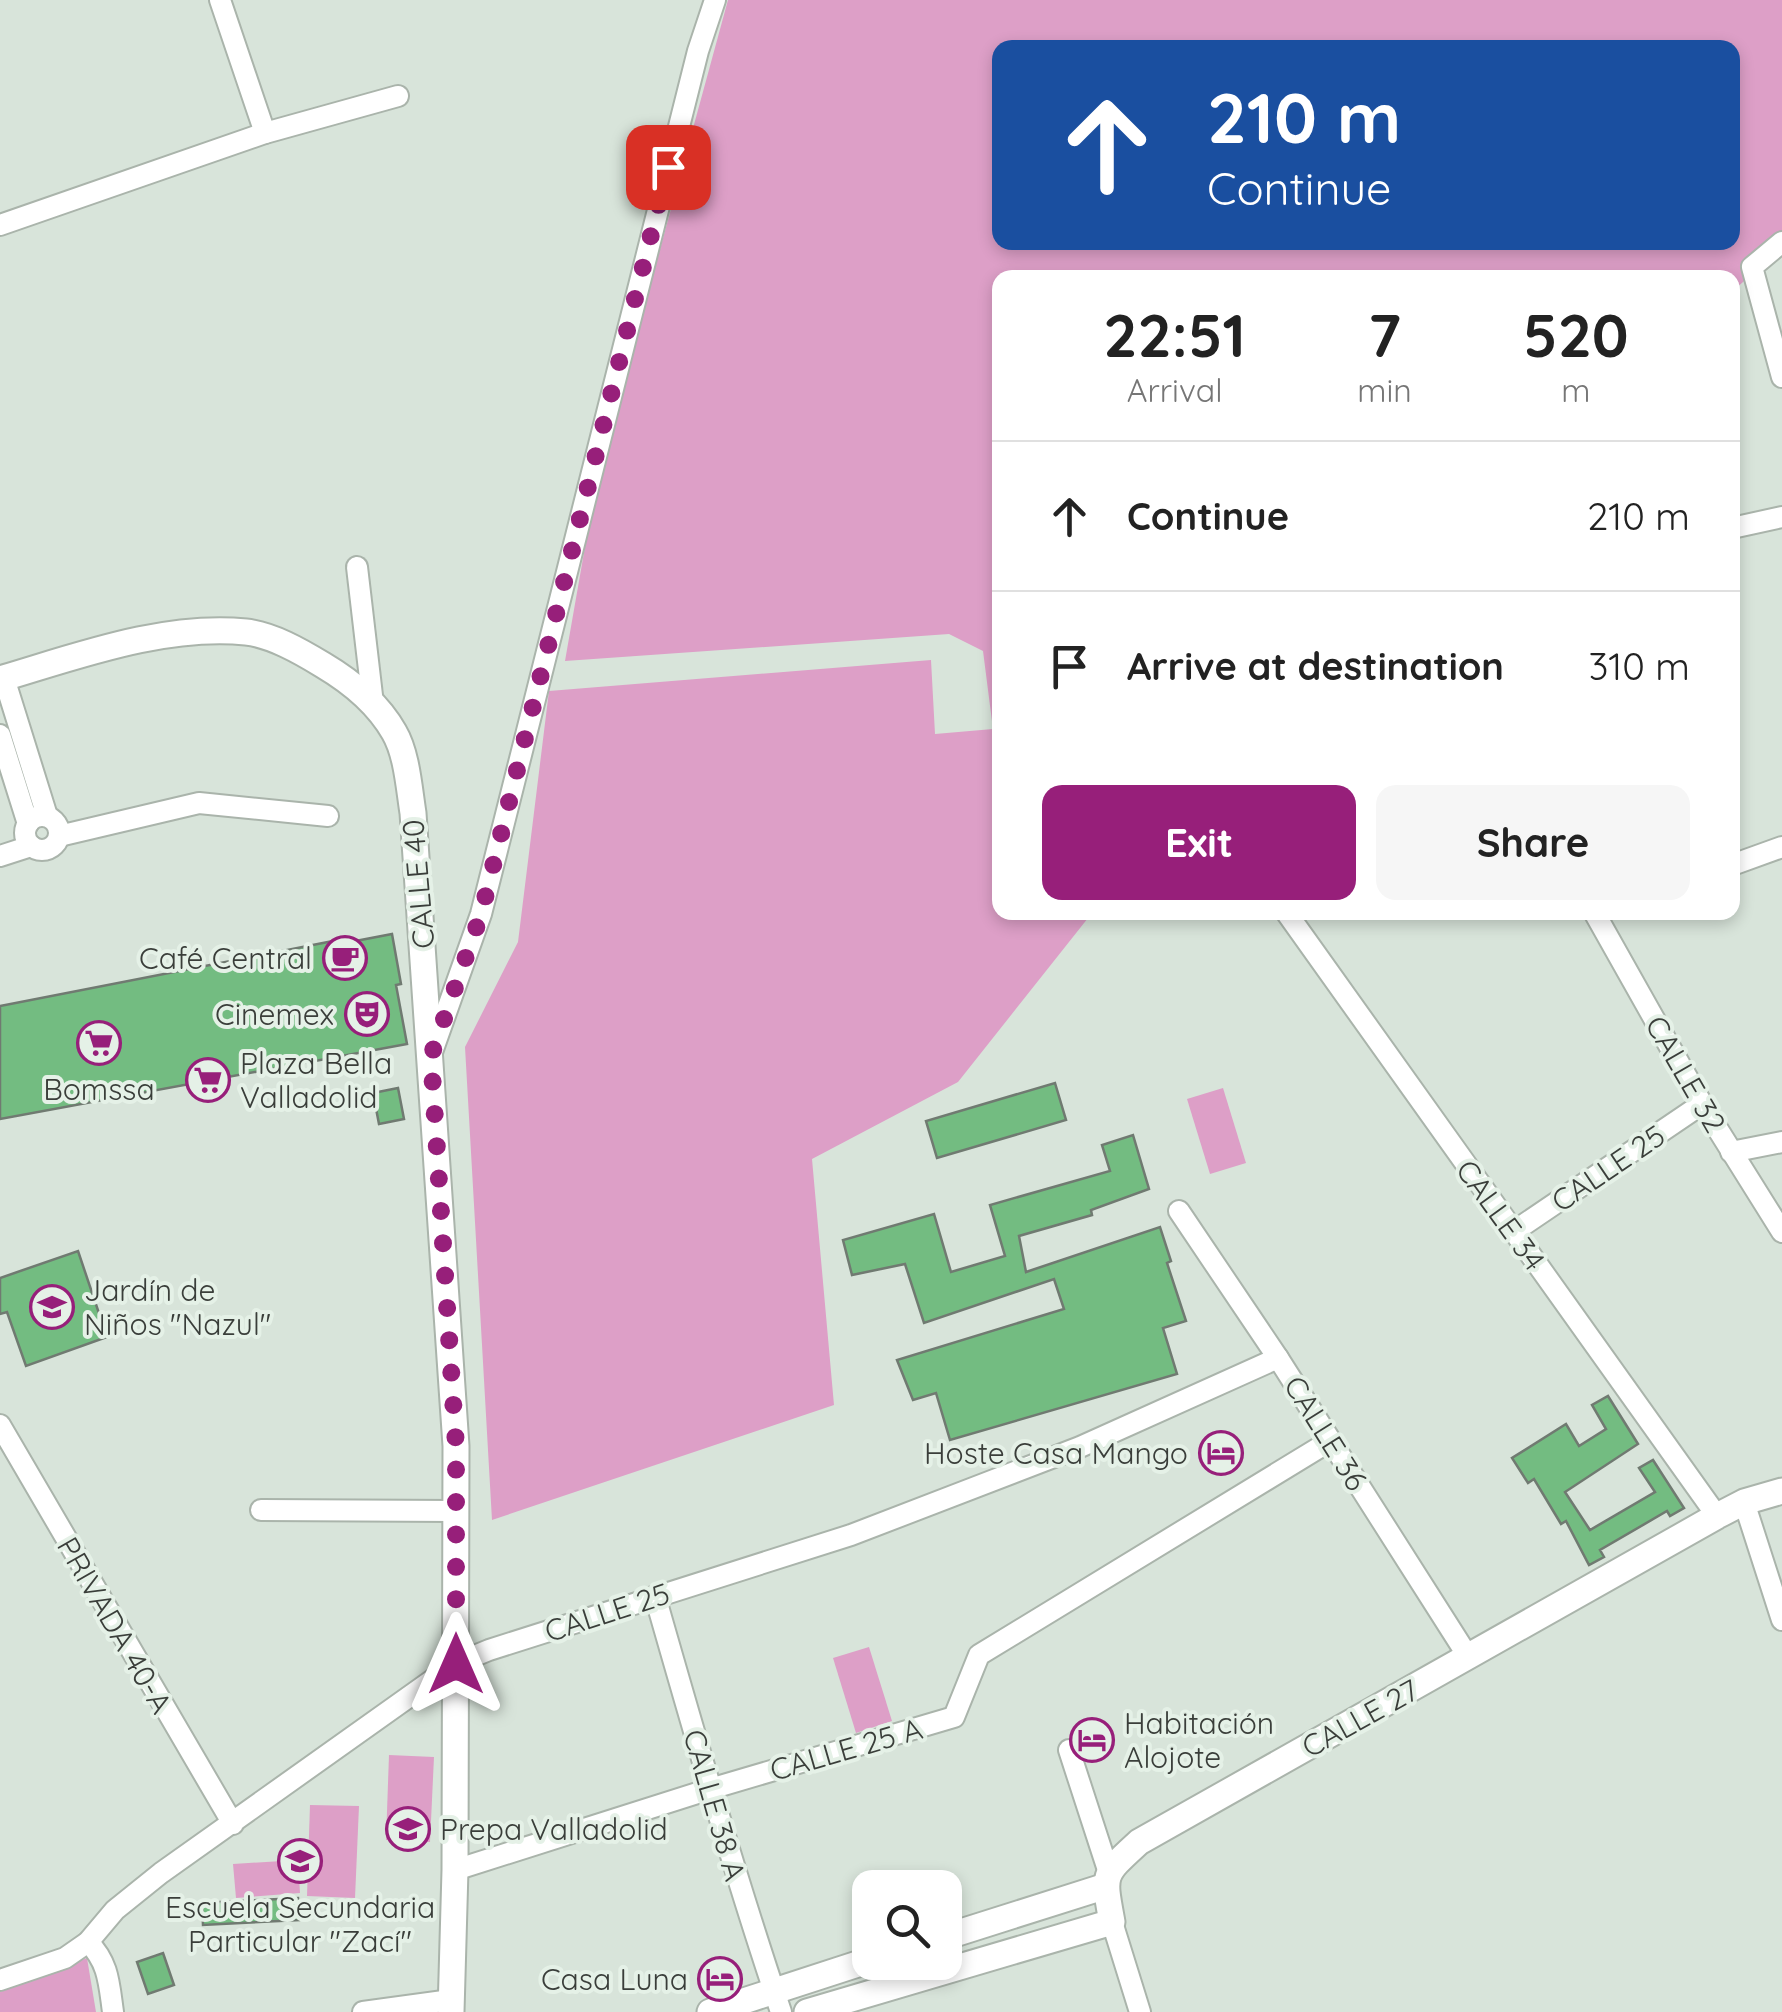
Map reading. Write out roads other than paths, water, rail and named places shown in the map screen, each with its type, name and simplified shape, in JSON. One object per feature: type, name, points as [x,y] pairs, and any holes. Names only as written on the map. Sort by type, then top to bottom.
[{"type":"main road","name":"CALLE 40","points":[[2,679],[118,645],[194,632],[250,632],[300,650],[337,674],[373,704],[396,734],[413,813],[456,1446],[451,2006]]},
{"type":"main road","name":"CALLE 27","points":[[962,1931],[1107,1878],[1139,1842],[1717,1516],[1744,1502],[1782,1491]]},
{"type":"main road","points":[[807,2012],[1112,1922],[1107,1878]]},
{"type":"main road","points":[[710,2012],[778,2001],[852,1968]]},
{"type":"street","points":[[220,0],[265,133]]},
{"type":"street","points":[[431,1056],[481,914],[698,51],[715,0]]},
{"type":"street","points":[[0,225],[265,133],[398,96]]},
{"type":"street","points":[[1782,242],[1752,267],[1782,377]]},
{"type":"street","points":[[1740,526],[1782,517]]},
{"type":"street","points":[[357,568],[373,704]]},
{"type":"street","points":[[2,679],[37,820]]},
{"type":"street","points":[[0,735],[37,820]]},
{"type":"street","points":[[37,820],[25,835],[31,846],[39,850],[51,848],[59,836],[199,803],[328,816]]},
{"type":"street","points":[[37,820],[56,823],[59,836]]},
{"type":"street","points":[[0,856],[31,846]]},
{"type":"street","points":[[1740,861],[1782,848]]},
{"type":"street","name":"CALLE 34","points":[[1292,920],[1717,1516]]},
{"type":"street","name":"CALLE 32","points":[[1598,920],[1702,1104],[1782,1232]]},
{"type":"street","name":"CALLE 25","points":[[1513,1232],[1702,1104]]},
{"type":"street","points":[[1731,1152],[1782,1142]]},
{"type":"street","name":"CALLE 36","points":[[1178,1211],[1278,1358],[1469,1658]]},
{"type":"street","name":"CALLE 25","points":[[0,1980],[64,1958],[88,1942],[115,1910],[161,1873],[456,1664],[488,1650],[851,1535],[1080,1447],[1278,1358]]},
{"type":"street","name":"PRIVADA 40-A","points":[[0,1425],[233,1824]]},
{"type":"street","name":"CALLE 25 A","points":[[455,1870],[954,1717],[979,1655],[1330,1441]]},
{"type":"street","points":[[1744,1502],[1782,1620]]},
{"type":"street","points":[[261,1510],[456,1512]]},
{"type":"street","name":"CALLE 38 A","points":[[656,1596],[710,1789],[778,2001]]},
{"type":"street","points":[[1069,1750],[1107,1878]]},
{"type":"street","points":[[1112,1922],[1140,2012]]},
{"type":"street","points":[[88,1942],[102,1956],[107,1968],[112,2012]]},
{"type":"street","points":[[364,2012],[451,2006]]},
{"type":"place","name":"Café Central","points":[[345,958]]},
{"type":"place","name":"Cinemex","points":[[367,1014]]},
{"type":"place","name":"Bomssa","points":[[99,1043]]},
{"type":"place","name":"Plaza Bella Valladolid","points":[[208,1080]]},
{"type":"place","name":"Jardín de Niños \"Nazul\"","points":[[52,1307]]},
{"type":"place","name":"Hoste Casa Mango","points":[[1221,1453]]},
{"type":"place","name":"Habitación Alojote","points":[[1092,1740]]},
{"type":"place","name":"Prepa Valladolid","points":[[408,1829]]},
{"type":"place","name":"Escuela Secundaria Particular \"Zací\"","points":[[300,1861]]},
{"type":"place","name":"Casa Luna","points":[[720,1979]]}]
